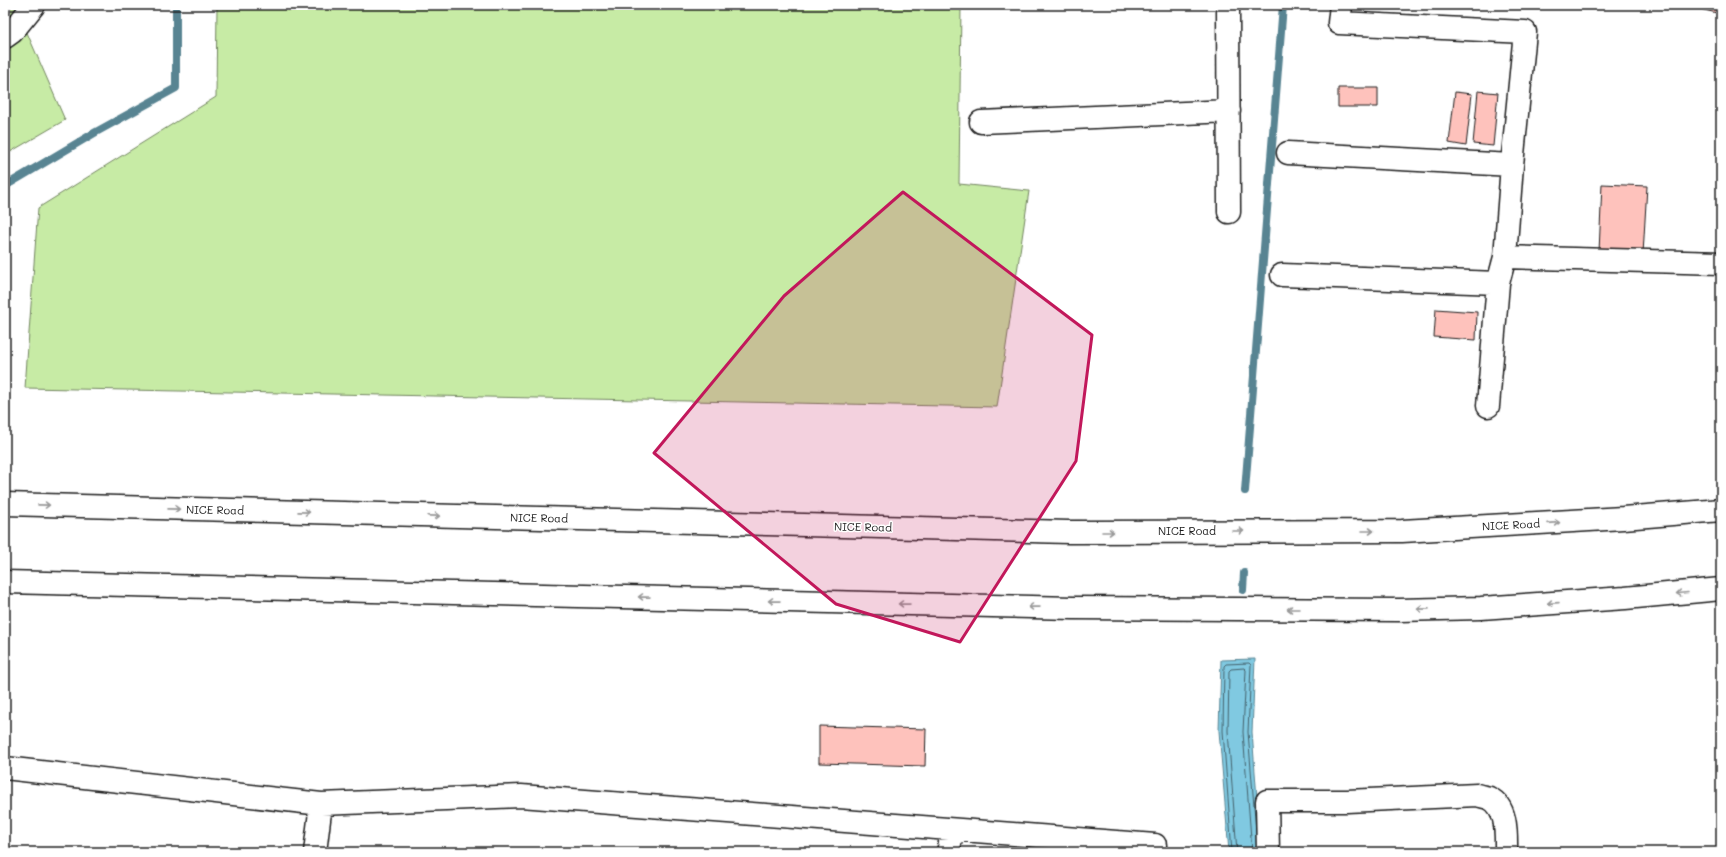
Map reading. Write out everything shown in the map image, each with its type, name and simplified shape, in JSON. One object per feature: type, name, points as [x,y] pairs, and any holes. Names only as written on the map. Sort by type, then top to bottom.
[{"type":"main road","points":[[5,37],[12,32],[34,5]]},
{"type":"main road","points":[[1228,5],[1230,212]]},
{"type":"main road","points":[[1341,5],[1339,23],[1525,32],[1512,165],[1505,258],[1498,283],[1488,406]]},
{"type":"main road","points":[[981,122],[1229,111]]},
{"type":"main road","points":[[1288,153],[1512,165]]},
{"type":"main road","points":[[1505,258],[1721,263]]},
{"type":"main road","points":[[1282,276],[1498,283]]},
{"type":"main road","name":"NICE Road","points":[[5,504],[1069,532],[1402,530],[1615,519],[1721,510]]},
{"type":"main road","points":[[5,582],[1073,608],[1391,610],[1481,608],[1625,598],[1721,589]]},
{"type":"main road","points":[[5,768],[321,804],[521,796],[1155,845]]},
{"type":"main road","points":[[1268,852],[1267,802],[1347,801],[1476,795],[1489,798],[1498,806],[1506,824],[1506,852]]},
{"type":"main road","points":[[315,852],[321,804]]},
{"type":"main road","points":[[948,852],[953,830]]},
{"type":"highlighted area","points":[[903,192],[1092,335],[1076,461],[960,642],[836,604],[654,453],[784,296]]},
{"type":"green space","points":[[5,5],[15,5],[65,120],[5,155]]},
{"type":"green space","points":[[217,5],[961,5],[959,184],[1029,191],[997,407],[25,388],[38,208],[216,97]]},
{"type":"water","points":[[1255,659],[1252,732],[1261,852],[1229,852],[1219,731],[1221,660]]},
{"type":"building","points":[[1683,5],[1721,5],[1721,14]]},
{"type":"building","points":[[1338,88],[1378,88],[1378,107],[1338,107]]},
{"type":"building","points":[[1478,91],[1498,93],[1493,146],[1473,144]]},
{"type":"building","points":[[1455,92],[1472,94],[1466,146],[1449,143]]},
{"type":"building","points":[[1602,184],[1647,186],[1643,254],[1599,252]]},
{"type":"building","points":[[1436,309],[1477,312],[1476,340],[1434,337]]},
{"type":"building","points":[[819,726],[926,729],[925,766],[819,763]]},
{"type":"waterway","points":[[5,186],[96,132],[176,88],[176,5]]},
{"type":"waterway","points":[[1245,491],[1283,5]]},
{"type":"waterway","points":[[1243,590],[1244,573]]}]
